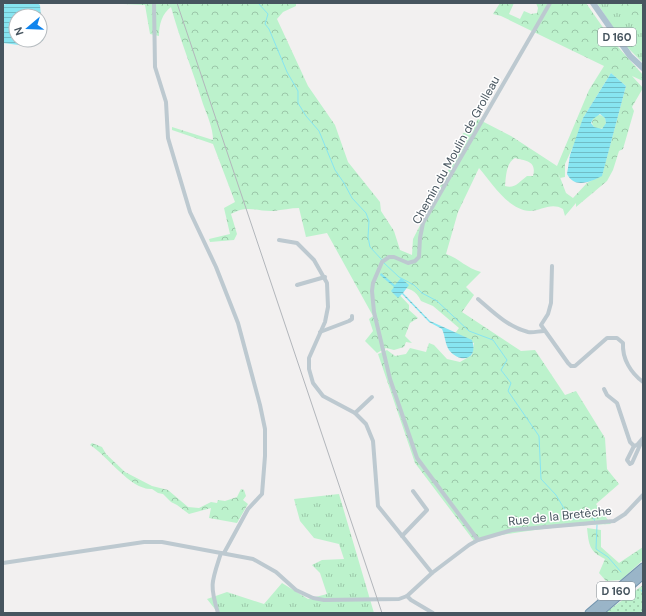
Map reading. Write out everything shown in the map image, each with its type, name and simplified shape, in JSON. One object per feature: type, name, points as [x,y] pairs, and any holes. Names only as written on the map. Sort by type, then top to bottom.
[{"type":"highway","name":"D 160","points":[[589,613],[643,567]]},
{"type":"highway","name":"D 160","points":[[599,613],[643,575]]},
{"type":"main road","name":"D 160","points":[[593,3],[630,56],[643,68]]},
{"type":"street","points":[[154,3],[156,68],[166,102],[167,131],[170,145],[190,212],[216,267],[238,323],[260,405],[265,443],[262,494],[248,509],[222,553],[212,580],[213,596],[218,613]]},
{"type":"street","name":"Chemin du Moulin de Grolleau","points":[[478,540],[417,458],[390,379],[372,300],[373,282],[383,261],[389,257],[394,257],[408,263],[415,261],[419,257],[420,238],[423,223],[550,3]]},
{"type":"street","points":[[279,240],[297,243],[314,260],[325,277],[329,293],[328,307],[320,332],[309,358],[309,369],[313,383],[323,396],[355,412],[366,424],[373,441],[378,506],[432,573]]},
{"type":"street","points":[[552,266],[551,303],[548,314],[541,325],[571,366],[580,363],[607,338],[617,338],[623,343],[623,354],[629,367],[643,382]]},
{"type":"street","points":[[297,285],[325,277]]},
{"type":"street","points":[[478,299],[494,314],[507,322],[529,332],[544,331]]},
{"type":"street","points":[[320,332],[349,321],[352,319],[352,316]]},
{"type":"street","points":[[604,389],[607,395],[617,403],[621,412],[621,420],[628,440],[634,446]]},
{"type":"street","points":[[355,412],[372,397]]},
{"type":"street","points":[[641,443],[634,446],[627,460],[630,464],[632,463],[641,443],[643,438]]},
{"type":"street","points":[[402,536],[427,510],[413,491]]},
{"type":"street","name":"Rue de la Bretèche","points":[[407,596],[432,573],[469,544],[478,540],[512,530],[599,524],[619,518],[643,495]]},
{"type":"street","points":[[3,563],[144,542],[162,542],[253,559],[276,572],[296,590],[313,598],[324,600],[395,600],[407,596],[433,613]]},
{"type":"green space","points":[[101,3],[296,3],[296,6],[283,12],[277,19],[308,86],[335,125],[348,162],[380,202],[381,211],[394,231],[400,250],[412,255],[413,239],[453,161],[463,133],[470,132],[478,119],[511,136],[557,166],[589,90],[604,66],[501,16],[493,14],[500,3],[514,3],[509,14],[520,19],[524,11],[531,14],[537,13],[538,8],[536,3],[586,3],[611,39],[643,75],[643,81],[632,76],[643,88],[632,107],[634,111],[623,149],[619,151],[613,170],[607,181],[576,207],[576,203],[565,216],[563,209],[554,206],[530,211],[514,206],[507,201],[479,168],[458,212],[446,254],[481,272],[466,287],[474,295],[462,312],[521,351],[535,350],[565,395],[576,391],[605,438],[607,469],[619,484],[596,504],[611,524],[542,529],[474,541],[415,463],[378,354],[387,350],[395,356],[406,354],[410,348],[426,352],[429,343],[434,345],[447,359],[460,362],[472,355],[474,343],[453,336],[459,328],[433,306],[421,301],[417,294],[409,289],[398,287],[395,290],[409,305],[409,310],[418,318],[410,323],[405,336],[412,343],[406,342],[404,347],[394,350],[386,348],[377,353],[365,341],[373,331],[369,319],[373,316],[327,233],[306,237],[299,208],[274,211],[242,209],[231,214],[237,234],[234,240],[210,242],[209,239],[230,234],[224,208],[235,202],[213,144],[172,130],[172,127],[213,140],[210,122],[171,7],[165,13],[162,20],[159,36],[150,34],[145,5]],"holes":[[[611,73],[626,86],[602,175],[587,183],[573,198],[566,193],[560,178],[565,177],[565,164],[577,138],[583,118]],[[515,158],[530,162],[534,171],[533,176],[527,176],[514,186],[508,187],[505,186],[507,170],[510,163]]]},
{"type":"green space","points":[[597,3],[643,3],[643,63],[623,43]]},
{"type":"green space","points":[[613,3],[642,3],[643,22]]},
{"type":"green space","points":[[596,115],[602,115],[606,119],[606,125],[602,129],[596,129],[592,125],[592,119]]},
{"type":"green space","points":[[92,443],[102,447],[106,454],[125,472],[152,486],[168,490],[188,507],[199,508],[211,502],[217,503],[218,500],[225,501],[237,497],[241,489],[244,490],[246,496],[243,500],[248,504],[237,523],[209,518],[211,508],[189,514],[171,502],[163,494],[152,489],[144,488],[127,478],[90,445]]},
{"type":"green space","points":[[339,494],[374,613],[218,613],[207,599],[227,592],[264,604],[282,583],[308,599],[327,594],[320,573],[312,565],[322,560],[344,559],[339,544],[314,538],[300,521],[294,499]]},
{"type":"green space","points":[[587,528],[601,530],[601,547],[619,563],[643,547],[643,560],[621,580],[606,581],[599,573],[605,559],[596,553],[591,547],[588,539]]},
{"type":"green space","points":[[643,585],[643,613],[605,613]]},
{"type":"water","points":[[9,3],[37,3],[40,5],[40,8],[8,8],[8,44],[3,43],[3,5]]},
{"type":"water","points":[[611,73],[626,86],[602,176],[588,182],[578,183],[570,179],[567,174],[570,155],[583,118]],"holes":[[[600,114],[605,118],[606,123],[602,129],[594,127],[591,123],[593,119]]]},
{"type":"water","points":[[381,273],[395,285],[401,278],[409,285],[403,293],[430,321],[472,340],[473,352],[471,356],[463,358],[453,354],[448,348],[442,329],[429,322],[402,294],[398,298],[391,291],[394,287],[380,275]]},
{"type":"waterway","points":[[258,3],[268,14],[265,24],[269,29],[287,72],[298,91],[298,103],[306,116],[319,131],[335,170],[352,198],[366,213],[369,221],[368,237],[370,247],[382,260]]},
{"type":"waterway","points":[[384,263],[399,277],[414,285],[422,293],[437,301],[469,331],[493,340],[507,360],[501,370],[511,383],[508,391],[539,436],[541,479],[556,495],[568,515],[574,519],[593,516],[595,522]]},
{"type":"waterway","points":[[597,525],[596,549],[608,557],[621,572]]},
{"type":"railway","points":[[177,3],[382,613]]}]
